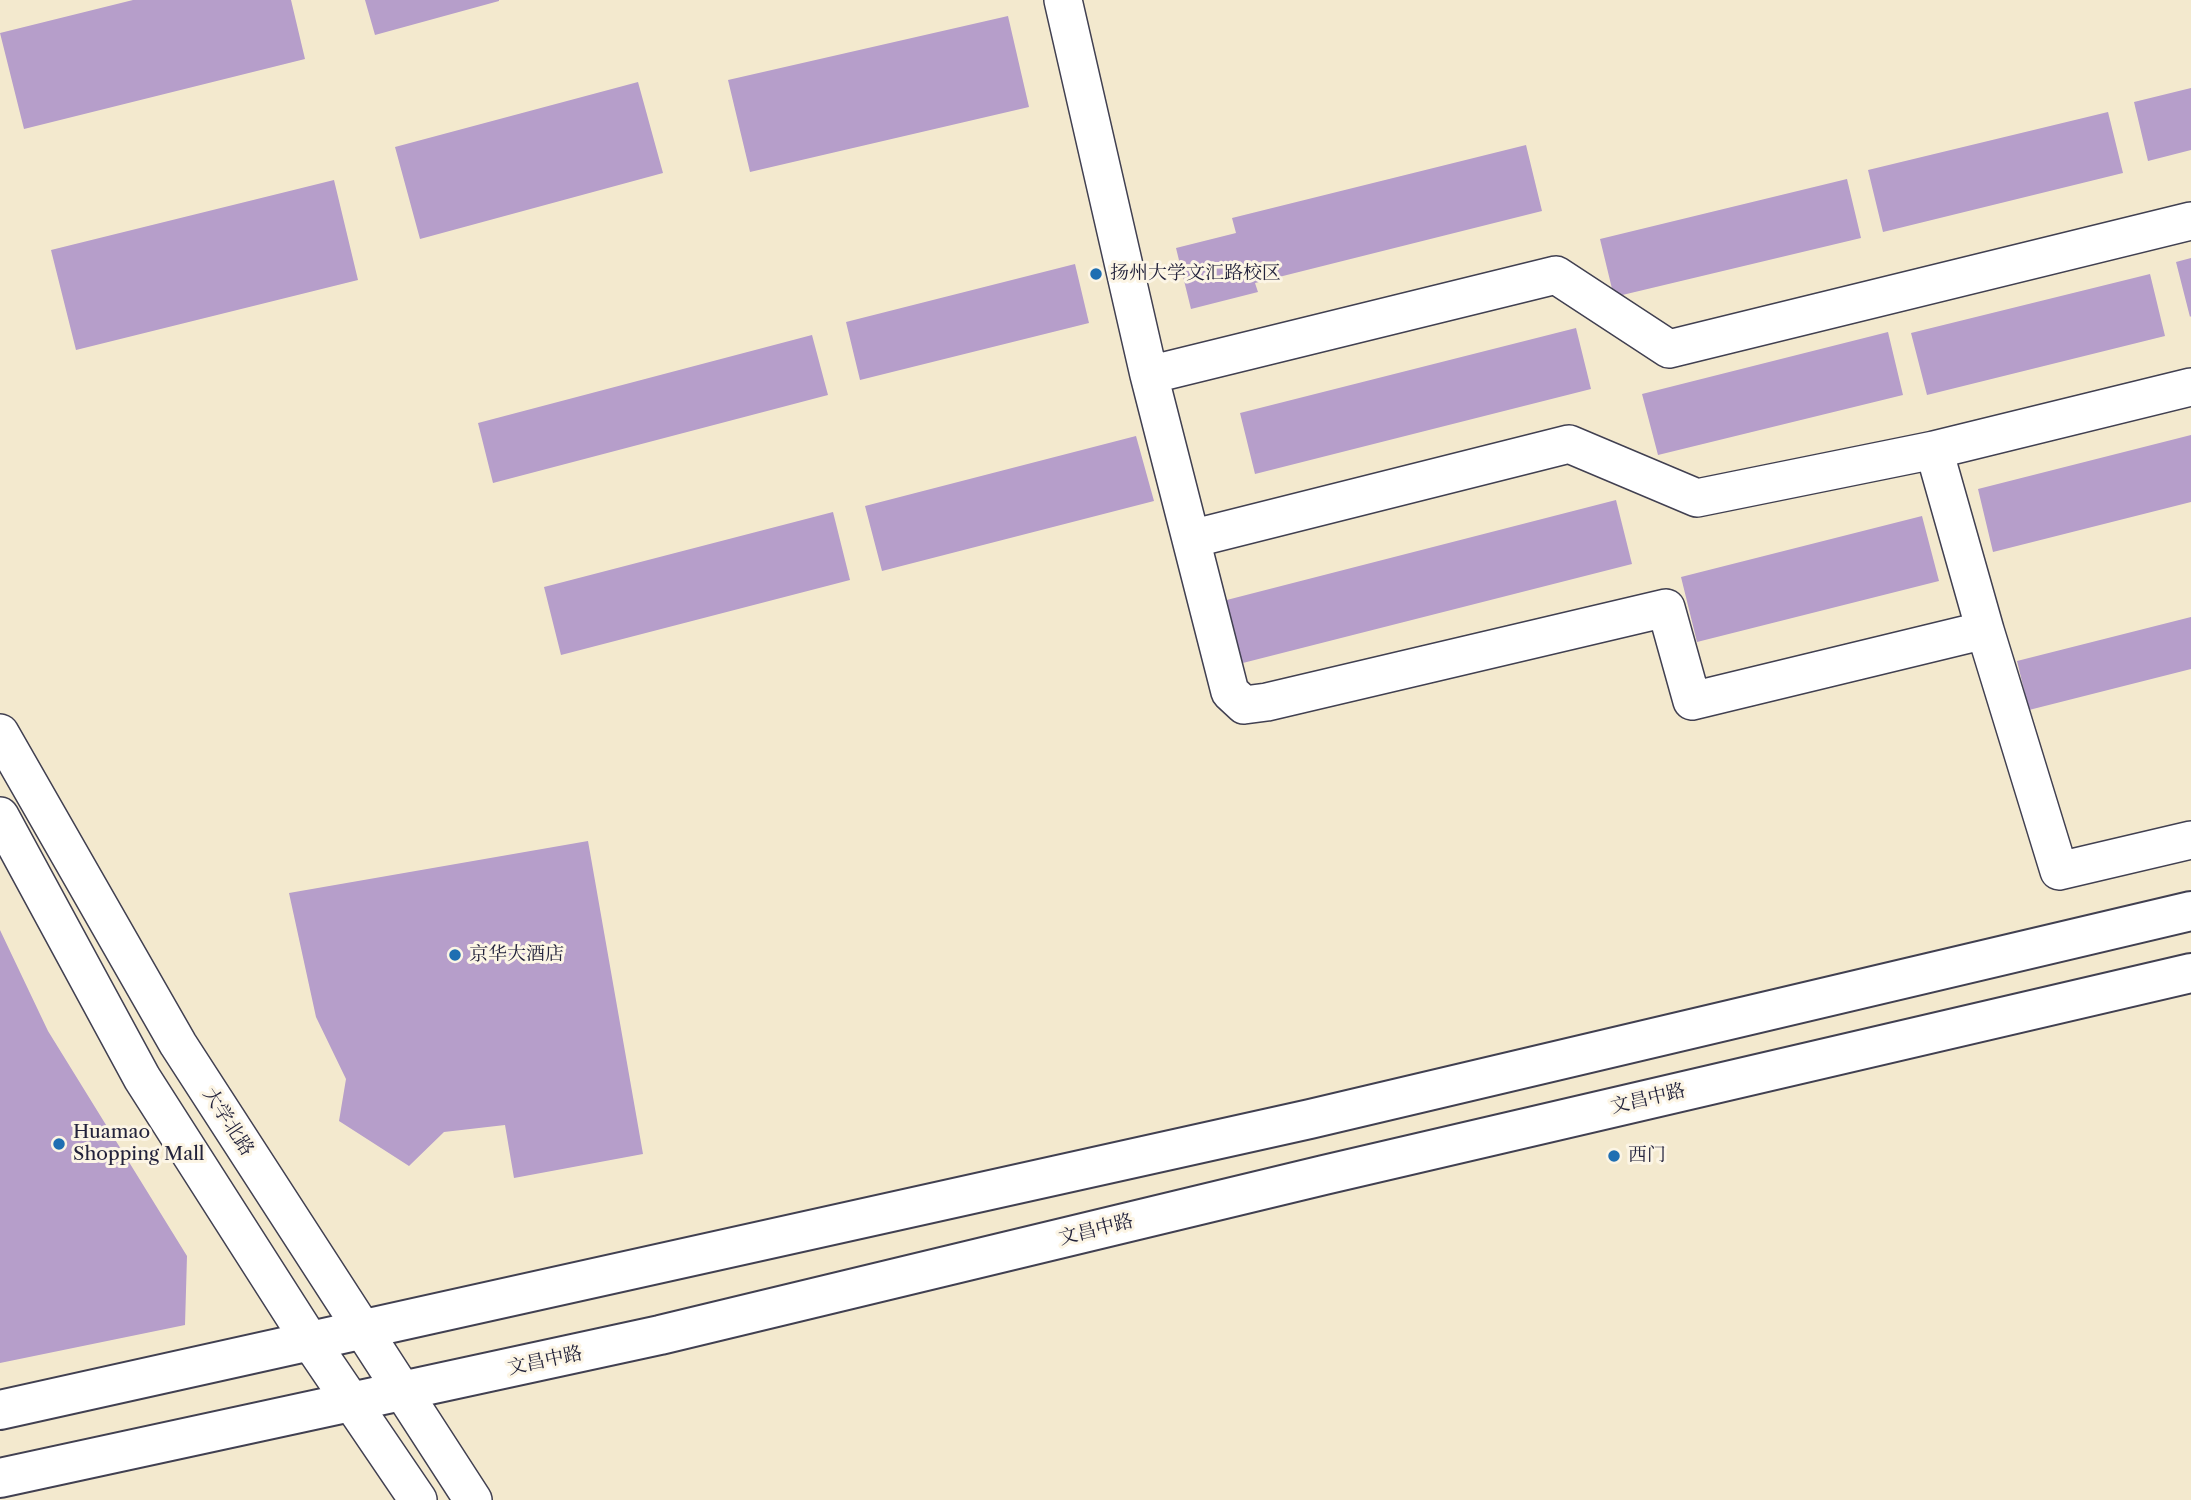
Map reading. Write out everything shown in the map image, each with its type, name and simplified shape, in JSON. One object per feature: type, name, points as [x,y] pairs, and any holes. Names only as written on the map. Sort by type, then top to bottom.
[{"type":"main road","points":[[0,1410],[1310,1119],[2191,911]]},
{"type":"main road","name":"文昌中路","points":[[0,1478],[674,1332],[1324,1175],[2191,973]]},
{"type":"street","points":[[1063,0],[1149,375],[1230,692],[1244,705],[1267,702],[1666,608],[1692,701],[1985,630]]},
{"type":"street","points":[[1149,375],[1556,275],[1670,349],[2191,221]]},
{"type":"street","points":[[1191,539],[1569,444],[1697,498],[1934,450],[2191,387]]},
{"type":"street","points":[[1934,450],[1985,630],[2059,871],[2191,839]]},
{"type":"street","name":"大学北路","points":[[0,733],[178,1044],[473,1500]]},
{"type":"street","points":[[0,816],[142,1077],[310,1341],[418,1500]]},
{"type":"building","points":[[133,0],[291,0],[305,59],[24,129],[0,33]]},
{"type":"building","points":[[365,0],[499,0],[499,1],[375,35]]},
{"type":"building","points":[[1008,16],[1029,107],[750,172],[728,80]]},
{"type":"building","points":[[638,82],[663,173],[420,239],[395,147]]},
{"type":"building","points":[[2191,88],[2191,150],[2148,161],[2134,102]]},
{"type":"building","points":[[2108,112],[2123,173],[1883,232],[1868,170]]},
{"type":"building","points":[[1526,145],[1542,211],[1255,283],[1258,292],[1191,309],[1176,248],[1236,233],[1232,218]]},
{"type":"building","points":[[1847,179],[1861,238],[1614,297],[1600,239]]},
{"type":"building","points":[[334,180],[358,280],[76,350],[51,250]]},
{"type":"building","points":[[2191,258],[2191,316],[2190,317],[2176,262]]},
{"type":"building","points":[[1075,264],[1089,323],[860,380],[846,322]]},
{"type":"building","points":[[2150,274],[2165,336],[1927,395],[1911,333]]},
{"type":"building","points":[[1576,328],[1591,389],[1255,474],[1240,413]]},
{"type":"building","points":[[1888,332],[1903,395],[1658,455],[1642,394]]},
{"type":"building","points":[[812,335],[828,395],[493,483],[478,423]]},
{"type":"building","points":[[2191,435],[2191,502],[1993,552],[1978,489]]},
{"type":"building","points":[[1136,436],[1154,501],[882,571],[865,506]]},
{"type":"building","points":[[1616,500],[1632,564],[1231,666],[1215,603]]},
{"type":"building","points":[[833,512],[850,580],[561,655],[544,587]]},
{"type":"building","points":[[1922,516],[1939,581],[1697,642],[1681,577]]},
{"type":"building","points":[[2191,617],[2191,669],[2029,710],[2017,661]]},
{"type":"building","name":"京华大酒店","points":[[588,841],[643,1154],[514,1178],[505,1125],[444,1132],[409,1166],[339,1121],[346,1079],[316,1017],[289,893]]},
{"type":"building","name":"Huamao Shopping Mall","points":[[0,930],[48,1031],[187,1256],[185,1325],[0,1363]]},
{"type":"place","name":"扬州大学文汇路校区","points":[[1096,274]]},
{"type":"place","name":"京华大酒店","points":[[455,955]]},
{"type":"place","name":"Huamao Shopping Mall","points":[[59,1144]]},
{"type":"place","name":"西门","points":[[1614,1156]]}]
